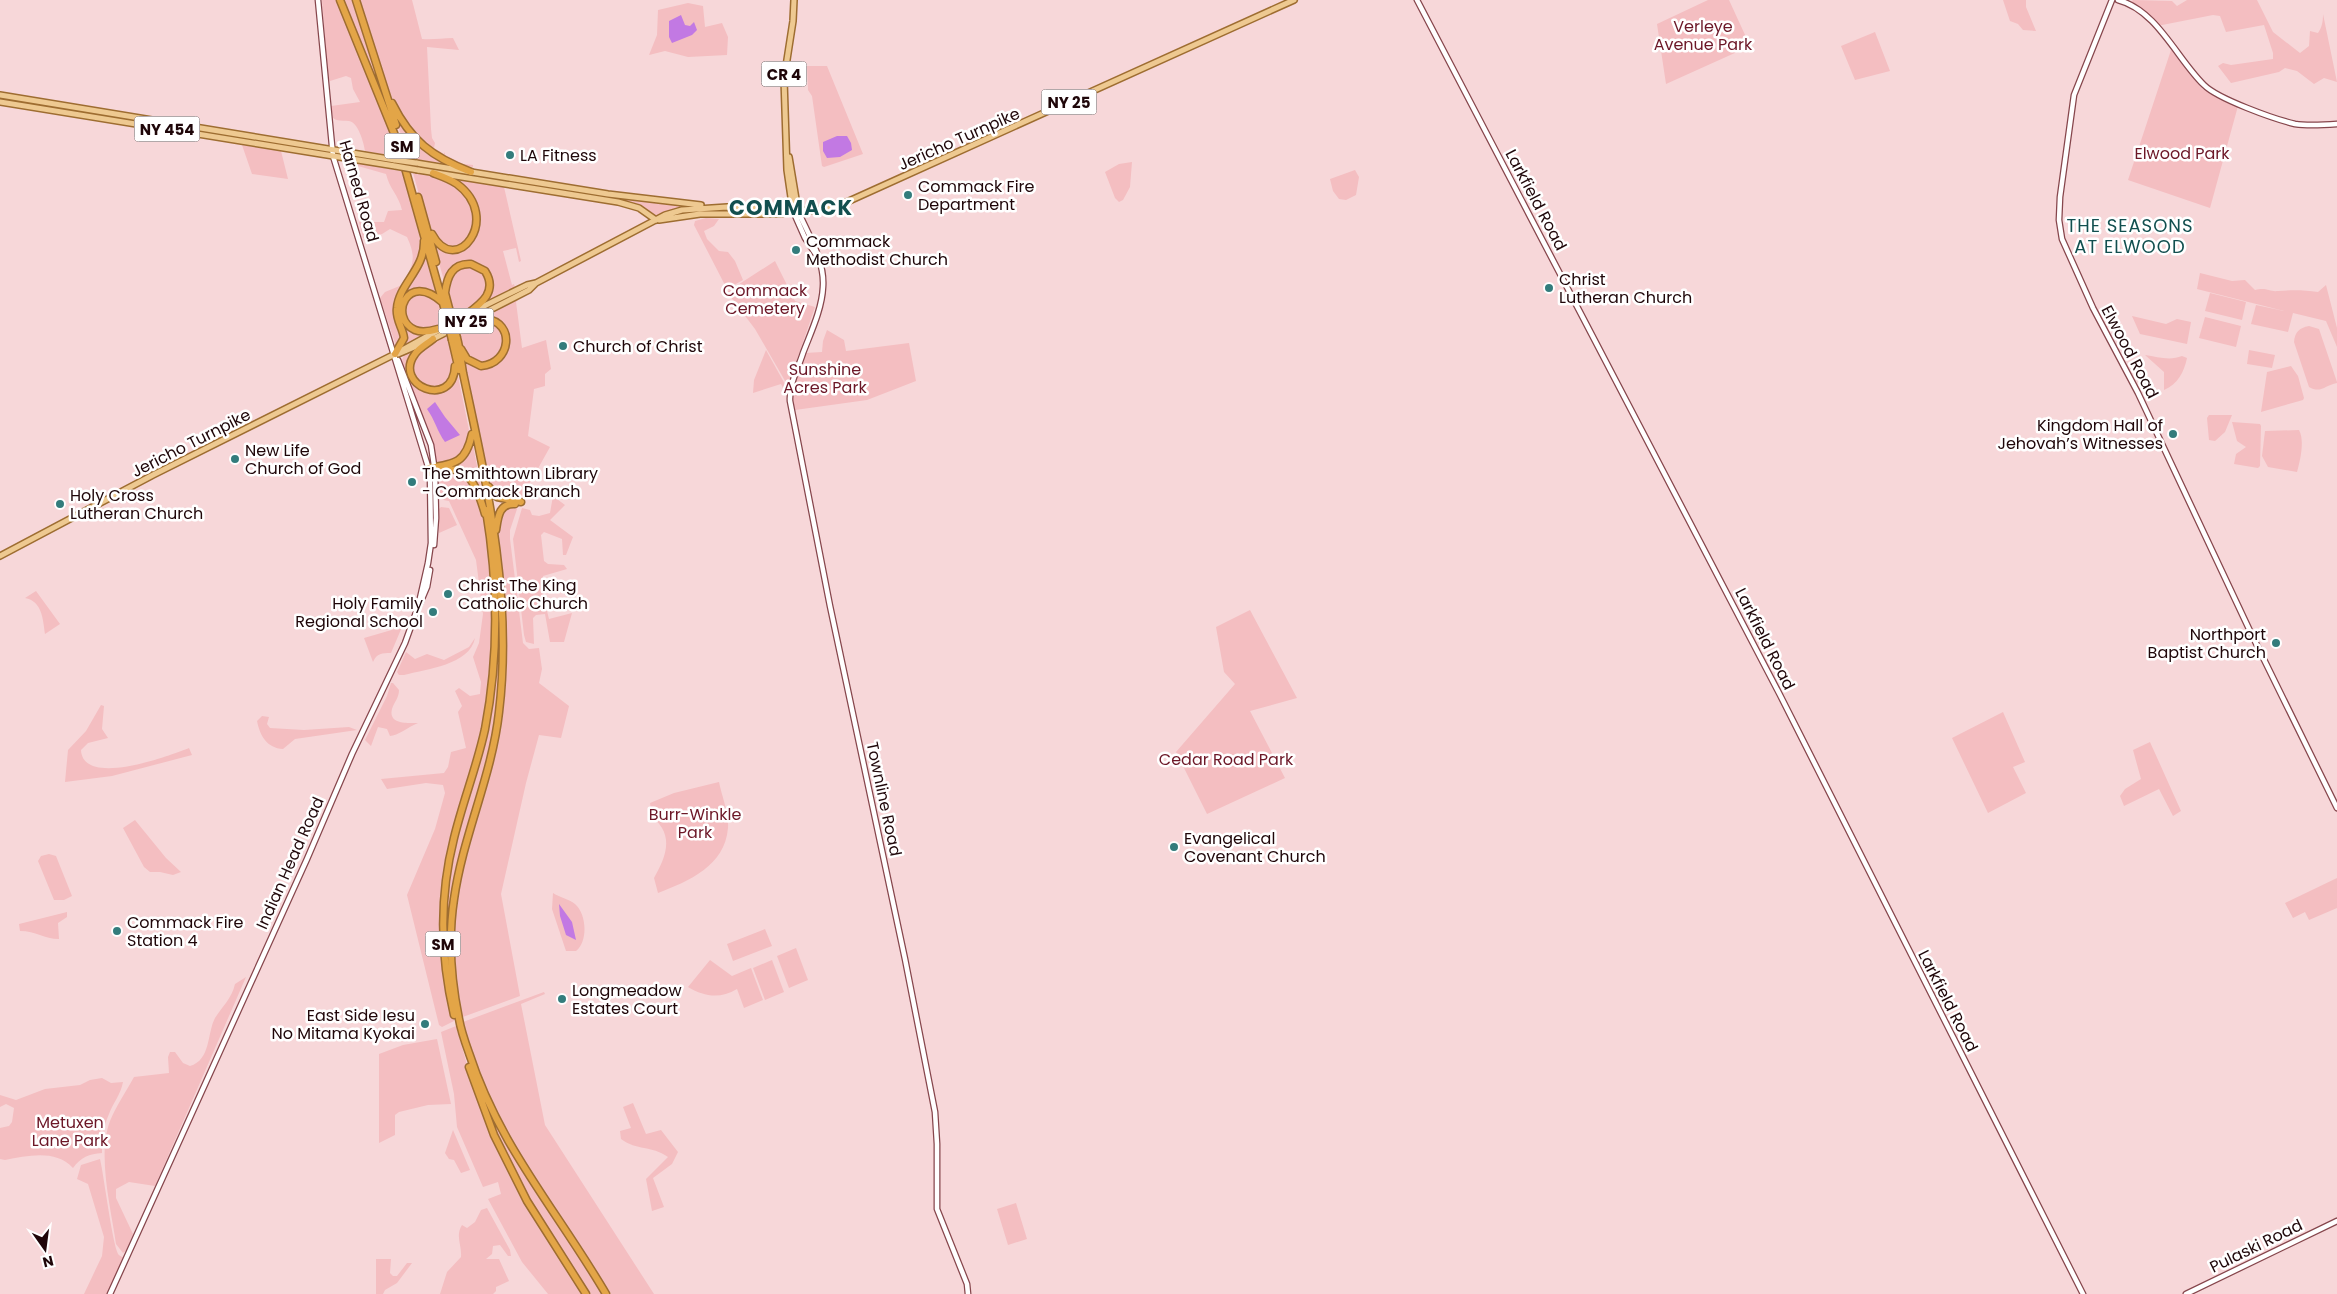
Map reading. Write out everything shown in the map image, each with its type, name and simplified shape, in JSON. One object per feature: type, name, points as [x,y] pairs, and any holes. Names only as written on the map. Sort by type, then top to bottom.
[{"type":"highway","name":"SM","points":[[340,0],[398,143],[443,303],[448,313]]},
{"type":"highway","name":"SM","points":[[356,0],[424,218],[445,293],[495,534],[504,628],[503,670],[499,715],[488,771],[462,861],[454,898],[451,924],[453,984],[459,1022],[474,1070],[505,1136],[529,1178],[606,1294]]},
{"type":"highway","points":[[384,88],[405,128],[419,142],[439,158],[472,172]]},
{"type":"highway","points":[[424,218],[436,241],[447,248],[459,248],[466,245],[476,232],[476,213],[470,198],[456,183],[433,173]]},
{"type":"highway","points":[[395,354],[404,338],[397,315],[397,304],[421,260],[424,232]]},
{"type":"highway","points":[[445,293],[450,273],[456,267],[471,264],[485,271],[490,287],[487,296],[482,304],[464,319]]},
{"type":"highway","points":[[438,330],[424,332],[414,330],[405,322],[402,307],[409,295],[421,290],[433,294],[443,303]]},
{"type":"highway","points":[[456,341],[467,360],[481,366],[496,361],[504,352],[506,339],[504,332],[496,323],[486,319],[464,319]]},
{"type":"highway","points":[[433,339],[415,354],[411,363],[412,377],[421,387],[434,390],[447,385],[455,371],[455,354]]},
{"type":"highway","name":"SM","points":[[456,341],[455,354],[489,526],[496,608],[491,689],[474,772],[454,837],[443,890],[442,937],[447,984],[459,1036],[494,1135],[527,1201],[586,1294]]},
{"type":"highway","points":[[432,470],[460,460],[470,446],[472,434]]},
{"type":"highway","points":[[432,470],[452,469],[465,474],[480,497],[489,526]]},
{"type":"highway","points":[[485,480],[492,494],[521,504],[508,504],[500,512],[495,534]]},
{"type":"main road","name":"Harned Road","points":[[318,0],[333,156],[395,354]]},
{"type":"main road","name":"CR 4","points":[[794,0],[793,21],[784,74],[788,178],[796,211]]},
{"type":"main road","name":"Jericho Turnpike","points":[[395,354],[405,352],[433,339],[464,319],[527,285],[536,283],[656,220],[682,210],[713,207],[733,213],[742,210],[779,208],[796,211],[827,210],[855,200],[1294,0]]},
{"type":"main road","name":"Larkfield Road","points":[[1418,0],[1780,695],[2083,1294]]},
{"type":"main road","name":"Elwood Road","points":[[2112,0],[2074,94],[2060,197],[2062,239],[2085,292],[2138,393],[2250,631],[2337,808]]},
{"type":"main road","points":[[2118,0],[2126,2],[2159,28],[2210,91],[2271,117],[2296,124],[2337,124]]},
{"type":"main road","name":"NY 454","points":[[0,95],[395,160],[679,204],[713,207]]},
{"type":"main road","name":"NY 454","points":[[0,102],[618,202],[643,211],[656,220]]},
{"type":"main road","name":"Jericho Turnpike","points":[[656,220],[724,210]]},
{"type":"main road","points":[[724,210],[742,210]]},
{"type":"main road","points":[[643,211],[646,217],[644,226]]},
{"type":"main road","name":"Townline Road","points":[[796,211],[805,238],[817,256],[823,282],[818,309],[792,384],[790,401],[905,959],[934,1112],[937,1144],[937,1209],[967,1284],[968,1294]]},
{"type":"main road","name":"Jericho Turnpike","points":[[0,556],[148,478],[395,354],[438,330],[464,319]]},
{"type":"main road","name":"Indian Head Road","points":[[395,354],[432,470]]},
{"type":"main road","name":"Indian Head Road","points":[[110,1294],[307,859],[340,780],[394,666],[418,607],[431,543],[432,470],[427,432],[414,405],[401,365],[395,354]]},
{"type":"main road","name":"Pulaski Road","points":[[2186,1294],[2337,1221]]},
{"type":"green space","points":[[322,0],[338,0],[400,157],[365,151],[362,138],[355,125],[349,121],[333,118],[331,106],[360,102],[353,89],[351,78],[346,76],[330,81],[328,77]]},
{"type":"green space","points":[[342,0],[355,0],[394,124]]},
{"type":"green space","points":[[359,0],[412,0],[422,39],[453,38],[459,50],[427,47],[432,138],[435,143],[434,148],[444,154],[445,152],[445,155],[463,164],[473,165],[473,167],[446,159],[425,145],[408,126],[394,103],[383,78]]},
{"type":"green space","name":"Verleye Avenue Park","points":[[1708,0],[1729,0],[1746,37],[1733,44],[1737,52],[1666,84],[1657,24]]},
{"type":"green space","points":[[2003,0],[2026,0],[2026,7],[2036,31],[2023,30],[2018,24],[2010,21]]},
{"type":"green space","points":[[2133,0],[2172,1],[2177,6],[2187,0],[2257,0],[2273,32],[2300,53],[2309,46],[2310,31],[2318,33],[2322,24],[2323,14],[2337,82],[2324,78],[2314,84],[2297,71],[2285,68],[2279,72],[2231,83],[2218,66],[2223,63],[2231,65],[2273,59],[2273,53],[2264,25],[2226,32],[2220,16],[2213,15],[2157,26],[2131,2]]},
{"type":"green space","points":[[688,3],[703,6],[705,27],[722,23],[728,37],[727,55],[688,57],[665,51],[649,55],[657,35],[658,10]]},
{"type":"green space","points":[[1875,32],[1890,71],[1855,80],[1841,46]]},
{"type":"green space","name":"Elwood Park","points":[[2171,50],[2202,89],[2238,106],[2210,208],[2128,180]]},
{"type":"green space","points":[[807,66],[827,66],[863,154],[824,167],[822,166],[812,96],[808,90]]},
{"type":"green space","points":[[391,103],[397,117],[447,164],[408,158]]},
{"type":"green space","points":[[242,145],[281,151],[288,179],[252,174]]},
{"type":"green space","points":[[1132,162],[1130,187],[1123,200],[1119,202],[1115,198],[1105,172],[1119,164]]},
{"type":"green space","points":[[357,163],[406,172],[421,230],[423,249],[398,299],[402,339],[396,346],[380,298],[385,292],[402,285],[411,267],[412,251],[407,237],[390,229],[382,234],[363,238],[359,222],[384,222],[388,211],[402,210],[386,174],[358,166]]},
{"type":"green space","points":[[1355,170],[1359,177],[1356,195],[1346,200],[1339,199],[1333,191],[1330,179]]},
{"type":"green space","points":[[413,173],[431,174],[460,188],[472,206],[475,226],[464,245],[450,247],[439,242],[429,224]]},
{"type":"green space","points":[[448,177],[504,187],[521,261],[519,262],[516,248],[503,251],[512,285],[514,284],[515,288],[481,306],[491,293],[483,271],[476,264],[463,263],[445,284],[431,235],[443,247],[468,246],[476,232],[478,220],[472,200]]},
{"type":"green space","points":[[612,197],[683,206],[655,216],[642,207]]},
{"type":"green space","points":[[706,218],[719,219],[714,226],[704,231],[707,239],[719,251],[728,252],[735,261],[743,280],[727,289],[694,225],[695,221]]},
{"type":"green space","points":[[426,244],[441,301],[433,293],[424,290],[405,298],[403,319],[421,333],[421,337],[402,346],[399,320],[400,300]]},
{"type":"green space","name":"Commack Cemetery","points":[[775,261],[795,301],[815,307],[788,386],[755,329],[727,292]]},
{"type":"green space","points":[[467,265],[485,273],[489,289],[476,305],[455,317],[447,287],[451,274]]},
{"type":"green space","points":[[2200,273],[2232,281],[2245,280],[2255,290],[2318,292],[2326,285],[2337,328],[2337,347],[2326,321],[2293,313],[2288,332],[2251,324],[2256,305],[2284,311],[2197,289]]},
{"type":"green space","points":[[423,292],[440,302],[445,322],[431,329],[418,330],[407,321],[405,309],[407,302],[412,296]]},
{"type":"green space","points":[[2210,293],[2246,302],[2242,320],[2205,311]]},
{"type":"green space","points":[[515,298],[518,300],[516,302],[522,348],[546,340],[551,369],[545,374],[545,386],[534,389],[528,436],[550,447],[521,499],[499,497],[489,484],[460,350],[480,367],[507,349],[503,328],[479,318]]},
{"type":"green space","points":[[2132,316],[2166,324],[2177,319],[2191,322],[2187,344],[2140,334]]},
{"type":"green space","points":[[2205,317],[2241,326],[2236,347],[2199,338]]},
{"type":"green space","points":[[477,321],[490,321],[502,331],[504,349],[494,361],[477,364],[463,351],[458,330]]},
{"type":"green space","points":[[2309,326],[2319,329],[2337,382],[2317,390],[2309,387],[2294,342],[2298,331]]},
{"type":"green space","name":"Sunshine Acres Park","points":[[827,330],[844,340],[846,351],[909,343],[916,381],[867,400],[795,410],[793,388],[805,353],[822,352]]},
{"type":"green space","points":[[448,334],[453,358],[453,374],[444,385],[438,388],[422,386],[414,374],[412,365],[414,359],[423,348]]},
{"type":"green space","points":[[420,347],[409,370],[424,390],[448,386],[456,366],[470,435],[462,457],[437,465],[433,444],[402,360],[404,355]]},
{"type":"green space","points":[[766,350],[786,386],[784,390],[781,384],[753,393],[754,380]]},
{"type":"green space","points":[[2249,350],[2275,355],[2272,368],[2247,364]]},
{"type":"green space","points":[[2145,355],[2164,358],[2182,356],[2187,358],[2180,377],[2164,390],[2164,372]]},
{"type":"green space","points":[[2291,366],[2298,376],[2303,400],[2261,412],[2267,372]]},
{"type":"green space","points":[[2209,415],[2232,415],[2225,432],[2215,441],[2209,440],[2207,418]]},
{"type":"green space","points":[[2232,422],[2260,424],[2260,466],[2258,468],[2234,464],[2236,454],[2246,447],[2237,441]]},
{"type":"green space","points":[[2299,430],[2302,445],[2297,472],[2268,467],[2262,456],[2265,431]]},
{"type":"green space","points":[[472,445],[485,508],[467,474],[450,466]]},
{"type":"green space","points":[[454,471],[465,475],[478,496],[486,521],[493,568],[493,650],[487,707],[441,896],[454,1021],[442,1027],[439,1025],[407,895],[435,829],[445,793],[443,785],[426,783],[387,789],[381,779],[444,773],[448,767],[451,752],[466,748],[458,712],[462,706],[455,691],[459,688],[470,696],[480,694],[481,682],[473,657],[479,643],[483,614],[476,560],[449,501],[438,499],[437,478],[439,474]]},
{"type":"green space","points":[[553,496],[565,505],[550,520],[573,537],[566,555],[563,555],[562,539],[544,532],[541,535],[544,561],[548,564],[564,565],[567,569],[543,576],[544,599],[549,619],[572,613],[564,642],[550,642],[545,614],[536,615],[533,618],[534,644],[526,642],[524,635],[513,539],[522,508],[530,510],[532,515],[539,516],[550,513]]},
{"type":"green space","points":[[516,505],[517,509],[510,530],[510,539],[523,643],[529,649],[539,648],[542,669],[539,683],[569,706],[561,738],[539,735],[501,894],[520,996],[460,1018],[455,987],[453,920],[462,866],[489,776],[505,678],[505,607],[498,535],[503,510]]},
{"type":"green space","points":[[441,507],[449,508],[457,525],[439,533],[438,510]]},
{"type":"green space","points":[[495,550],[502,668],[492,747],[452,896],[451,981],[444,939],[447,878],[492,696]]},
{"type":"green space","points":[[36,591],[60,624],[45,634],[41,612],[35,603],[25,598]]},
{"type":"green space","name":"Cedar Road Park","points":[[1250,610],[1297,698],[1250,711],[1285,778],[1207,814],[1176,752],[1235,684],[1224,672],[1216,627]]},
{"type":"green space","points":[[402,627],[391,653],[380,654],[373,662],[364,638]]},
{"type":"green space","points":[[475,638],[465,654],[456,660],[435,668],[404,675],[399,675],[397,672],[406,652],[415,659],[427,654],[444,660],[469,647]]},
{"type":"green space","points":[[391,683],[399,690],[392,709],[393,718],[400,722],[418,723],[390,736],[387,729],[378,727],[371,746],[365,740],[387,696]]},
{"type":"green space","points":[[101,705],[104,706],[102,729],[108,738],[88,743],[81,750],[85,761],[96,767],[111,768],[147,762],[189,748],[192,755],[112,776],[65,782],[68,750],[86,731]]},
{"type":"green space","points":[[2003,712],[2025,762],[2013,767],[2026,793],[1988,813],[1952,738]]},
{"type":"green space","points":[[262,716],[269,717],[267,724],[270,728],[304,730],[349,727],[357,730],[295,739],[283,749],[269,744],[262,736],[257,721]]},
{"type":"green space","points":[[2150,742],[2181,811],[2173,816],[2159,789],[2124,806],[2120,796],[2125,789],[2141,779],[2133,750]]},
{"type":"green space","name":"Burr-Winkle Park","points":[[719,782],[728,822],[725,841],[720,852],[704,870],[682,883],[658,893],[654,878],[665,854],[666,841],[665,834],[653,814],[650,803],[674,793]]},
{"type":"green space","points":[[135,820],[166,858],[181,872],[173,875],[150,872],[144,867],[123,828]]},
{"type":"green space","points":[[49,854],[56,856],[72,896],[64,900],[54,900],[38,861],[41,856]]},
{"type":"green space","points":[[2337,878],[2337,908],[2309,920],[2305,912],[2293,918],[2285,903]]},
{"type":"green space","points":[[553,893],[575,904],[582,914],[584,935],[580,947],[576,951],[566,951],[552,909]]},
{"type":"green space","points":[[67,912],[67,917],[58,923],[59,939],[20,931],[19,924]]},
{"type":"green space","points":[[765,929],[772,946],[733,961],[727,944]]},
{"type":"green space","points":[[796,948],[808,980],[789,988],[777,956]]},
{"type":"green space","points":[[710,960],[732,976],[751,968],[763,1000],[744,1008],[737,989],[725,994],[712,996],[688,987]]},
{"type":"green space","points":[[772,960],[784,992],[765,1000],[753,968]]},
{"type":"green space","points":[[246,977],[155,1186],[129,1182],[116,1189],[116,1198],[133,1234],[127,1250],[123,1253],[116,1244],[106,1182],[106,1135],[112,1115],[134,1077],[169,1073],[168,1057],[170,1052],[175,1052],[183,1063],[190,1066],[202,1058],[215,1018],[229,998],[235,984]]},
{"type":"green space","points":[[544,992],[545,994],[521,1004],[545,1125],[654,1294],[608,1294],[529,1173],[482,1085],[463,1022]]},
{"type":"green space","points":[[456,1026],[468,1068],[504,1160],[584,1294],[548,1294],[522,1262],[488,1199],[501,1194],[498,1182],[483,1187],[457,1127],[454,1094],[441,1032]]},
{"type":"green space","points":[[437,1039],[451,1104],[428,1105],[399,1112],[395,1115],[395,1135],[379,1143],[379,1054],[403,1045]]},
{"type":"green space","name":"Metuxen Lane Park","points":[[102,1078],[111,1083],[123,1082],[121,1091],[105,1124],[102,1153],[86,1157],[73,1168],[66,1162],[50,1156],[41,1155],[0,1159],[0,1128],[9,1126],[12,1122],[14,1108],[6,1104],[0,1107],[0,1095],[16,1100],[45,1089],[80,1085],[90,1080]]},
{"type":"green space","points":[[476,1078],[486,1102],[605,1294],[588,1294],[520,1184],[494,1130]]},
{"type":"green space","points":[[633,1103],[646,1134],[661,1130],[678,1152],[672,1164],[653,1178],[664,1207],[652,1211],[646,1179],[668,1157],[662,1153],[627,1143],[621,1139],[620,1131],[631,1128],[623,1107]]},
{"type":"green space","points":[[453,1130],[470,1170],[461,1173],[454,1160],[449,1159],[445,1153]]},
{"type":"green space","points":[[100,1159],[117,1250],[119,1255],[126,1259],[110,1294],[84,1294],[102,1256],[104,1237],[88,1184],[77,1179],[81,1165]]},
{"type":"green space","points":[[1016,1203],[1027,1239],[1008,1245],[997,1209]]},
{"type":"green space","points":[[487,1208],[510,1250],[511,1256],[508,1256],[500,1245],[493,1246],[492,1254],[486,1259],[499,1259],[509,1281],[496,1287],[496,1291],[493,1294],[440,1294],[447,1272],[461,1257],[459,1233],[462,1225],[467,1228],[475,1222],[481,1210]]},
{"type":"green space","points":[[376,1259],[391,1259],[390,1273],[393,1276],[397,1276],[407,1263],[412,1263],[397,1283],[385,1290],[383,1294],[376,1294]]},
{"type":"shaded area","points":[[681,15],[685,25],[690,26],[694,22],[697,30],[692,35],[672,43],[669,37],[669,21]]},
{"type":"shaded area","points":[[837,136],[847,136],[852,150],[840,157],[827,158],[823,151],[823,142]]},
{"type":"shaded area","points":[[435,402],[460,435],[445,442],[427,409]]},
{"type":"shaded area","points":[[559,904],[572,922],[576,940],[566,935],[560,916]]},
{"type":"place","name":"LA Fitness","points":[[510,155]]},
{"type":"place","name":"Commack Fire Department","points":[[908,195]]},
{"type":"place","name":"Commack Methodist Church","points":[[796,250]]},
{"type":"place","name":"Christ Lutheran Church","points":[[1549,288]]},
{"type":"place","name":"Church of Christ","points":[[563,346]]},
{"type":"place","name":"Kingdom Hall of Jehovah’s Witnesses","points":[[2173,434]]},
{"type":"place","name":"New Life Church of God","points":[[235,459]]},
{"type":"place","name":"The Smithtown Library - Commack Branch","points":[[412,482]]},
{"type":"place","name":"Holy Cross Lutheran Church","points":[[60,504]]},
{"type":"place","name":"Christ The King Catholic Church","points":[[448,594]]},
{"type":"place","name":"Holy Family Regional School","points":[[433,612]]},
{"type":"place","name":"Northport Baptist Church","points":[[2276,643]]},
{"type":"place","name":"Evangelical Covenant Church","points":[[1174,847]]},
{"type":"place","name":"Commack Fire Station 4","points":[[117,931]]},
{"type":"place","name":"Longmeadow Estates Court","points":[[562,999]]},
{"type":"place","name":"East Side Iesu No Mitama Kyokai","points":[[425,1024]]},
{"type":"district","name":"COMMACK","points":[[791,207]]},
{"type":"district","name":"THE SEASONS AT ELWOOD","points":[[2130,235]]}]
